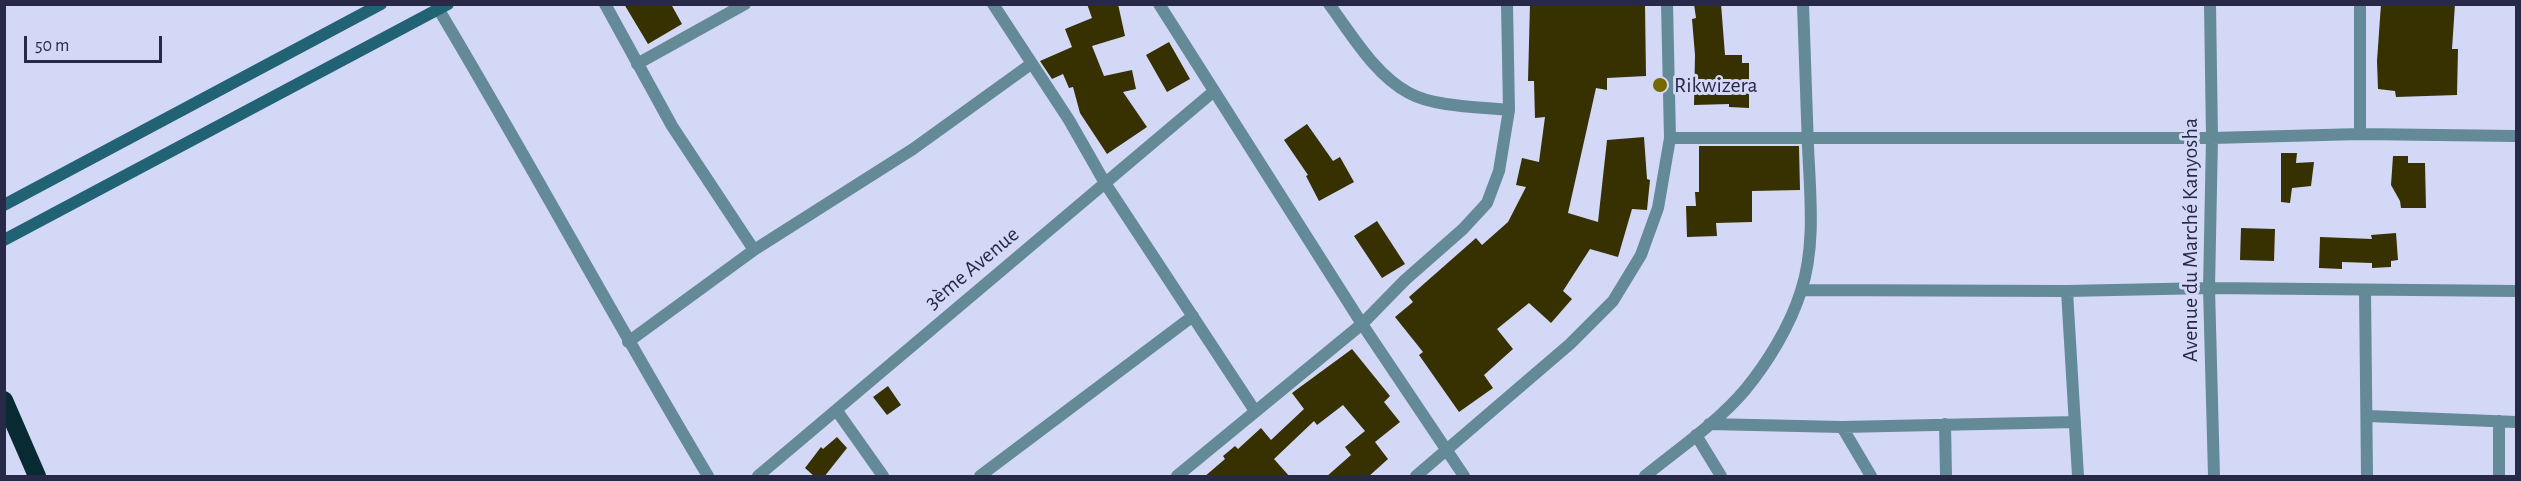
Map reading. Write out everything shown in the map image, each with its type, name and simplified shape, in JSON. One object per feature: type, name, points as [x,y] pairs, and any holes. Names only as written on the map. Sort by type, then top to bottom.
[{"type":"highway","points":[[4,400],[37,477]]},
{"type":"street","points":[[4,205],[381,4]]},
{"type":"street","points":[[605,4],[697,167],[754,250]]},
{"type":"street","points":[[637,64],[745,4]]},
{"type":"street","points":[[993,4],[1030,64],[1069,120],[1105,183],[1256,411]]},
{"type":"street","points":[[1160,4],[1213,92],[1362,324],[1464,477]]},
{"type":"street","points":[[1329,4],[1365,53],[1388,79],[1410,94],[1440,102],[1509,110]]},
{"type":"street","points":[[1177,477],[1362,324],[1487,203],[1499,171],[1509,110],[1508,4]]},
{"type":"street","points":[[1416,477],[1570,344],[1613,301],[1641,255],[1658,207],[1671,138],[1667,4]]},
{"type":"street","points":[[1645,477],[1709,424],[1744,391],[1766,361],[1791,317],[1802,290],[1809,249],[1803,4]]},
{"type":"street","name":"Avenue du Marché Kanyosha","points":[[2210,4],[2212,138],[2209,288],[2214,477]]},
{"type":"street","points":[[2360,4],[2360,134]]},
{"type":"street","points":[[4,240],[443,7],[628,342],[708,477]]},
{"type":"street","points":[[628,342],[754,250],[914,149],[1030,64]]},
{"type":"street","name":"3ème Avenue","points":[[758,477],[1213,92]]},
{"type":"street","points":[[1671,138],[2212,138],[2360,134],[2517,136]]},
{"type":"street","points":[[1802,290],[2067,291],[2209,288],[2517,291]]},
{"type":"street","points":[[2365,290],[2367,477]]},
{"type":"street","points":[[2067,291],[2078,477]]},
{"type":"street","points":[[980,477],[1193,316]]},
{"type":"street","points":[[837,411],[883,477]]},
{"type":"street","points":[[2368,416],[2517,422]]},
{"type":"street","points":[[1709,424],[1842,427],[2075,422]]},
{"type":"street","points":[[2499,422],[2499,477]]},
{"type":"street","points":[[1945,424],[1946,477]]},
{"type":"street","points":[[1842,427],[1871,477]]},
{"type":"street","points":[[1696,435],[1721,477]]},
{"type":"building","points":[[624,4],[671,4],[682,24],[648,44]]},
{"type":"building","points":[[1087,4],[1118,4],[1125,36],[1092,46],[1104,76],[1132,70],[1136,89],[1123,92],[1147,127],[1107,154],[1080,113],[1073,87],[1069,88],[1063,74],[1052,79],[1040,61],[1072,47],[1065,29],[1092,18]]},
{"type":"building","points":[[1530,4],[1645,4],[1646,76],[1607,78],[1607,90],[1596,88],[1568,213],[1598,222],[1607,140],[1644,137],[1647,179],[1650,180],[1647,210],[1632,209],[1618,257],[1590,249],[1563,291],[1572,299],[1551,323],[1529,303],[1497,329],[1513,349],[1484,375],[1493,388],[1459,412],[1419,355],[1423,352],[1395,317],[1413,302],[1409,297],[1476,238],[1482,245],[1508,222],[1526,187],[1516,185],[1522,158],[1539,162],[1545,117],[1535,118],[1534,81],[1528,81]]},
{"type":"building","points":[[1694,4],[1721,4],[1725,55],[1742,55],[1742,63],[1749,63],[1749,108],[1729,107],[1729,104],[1694,105],[1695,55],[1692,19],[1696,18]]},
{"type":"building","points":[[2381,4],[2455,4],[2452,49],[2458,49],[2457,95],[2396,97],[2395,91],[2378,89],[2377,61]]},
{"type":"building","points":[[1169,42],[1190,79],[1167,92],[1146,55]]},
{"type":"building","points":[[1307,124],[1333,161],[1340,157],[1354,182],[1319,201],[1306,176],[1308,175],[1284,140]]},
{"type":"building","points":[[1699,146],[1799,146],[1800,190],[1752,191],[1752,222],[1716,223],[1717,236],[1687,237],[1686,206],[1696,206],[1695,192],[1699,192]]},
{"type":"building","points":[[2281,153],[2297,153],[2296,163],[2314,162],[2311,186],[2292,188],[2290,203],[2281,202]]},
{"type":"building","points":[[2393,156],[2408,156],[2408,163],[2425,163],[2426,208],[2401,208],[2400,201],[2391,185]]},
{"type":"building","points":[[1377,221],[1405,264],[1382,278],[1354,236]]},
{"type":"building","points":[[2241,228],[2275,229],[2274,261],[2240,260]]},
{"type":"building","points":[[2396,233],[2398,260],[2391,261],[2391,267],[2372,268],[2372,263],[2342,262],[2342,269],[2319,268],[2320,237],[2372,239],[2371,235]]},
{"type":"building","points":[[1352,349],[1390,396],[1384,402],[1400,422],[1375,442],[1388,459],[1368,477],[1326,477],[1351,455],[1345,447],[1365,431],[1343,405],[1317,425],[1314,421],[1274,459],[1290,477],[1204,477],[1225,459],[1223,456],[1235,446],[1238,449],[1261,428],[1271,440],[1304,409],[1292,393]]},
{"type":"building","points":[[888,386],[901,405],[887,415],[873,397]]},
{"type":"building","points":[[837,437],[847,448],[824,477],[815,477],[805,468],[821,447],[823,449]]},
{"type":"place","name":"Rikwizera","points":[[1660,85]]}]
